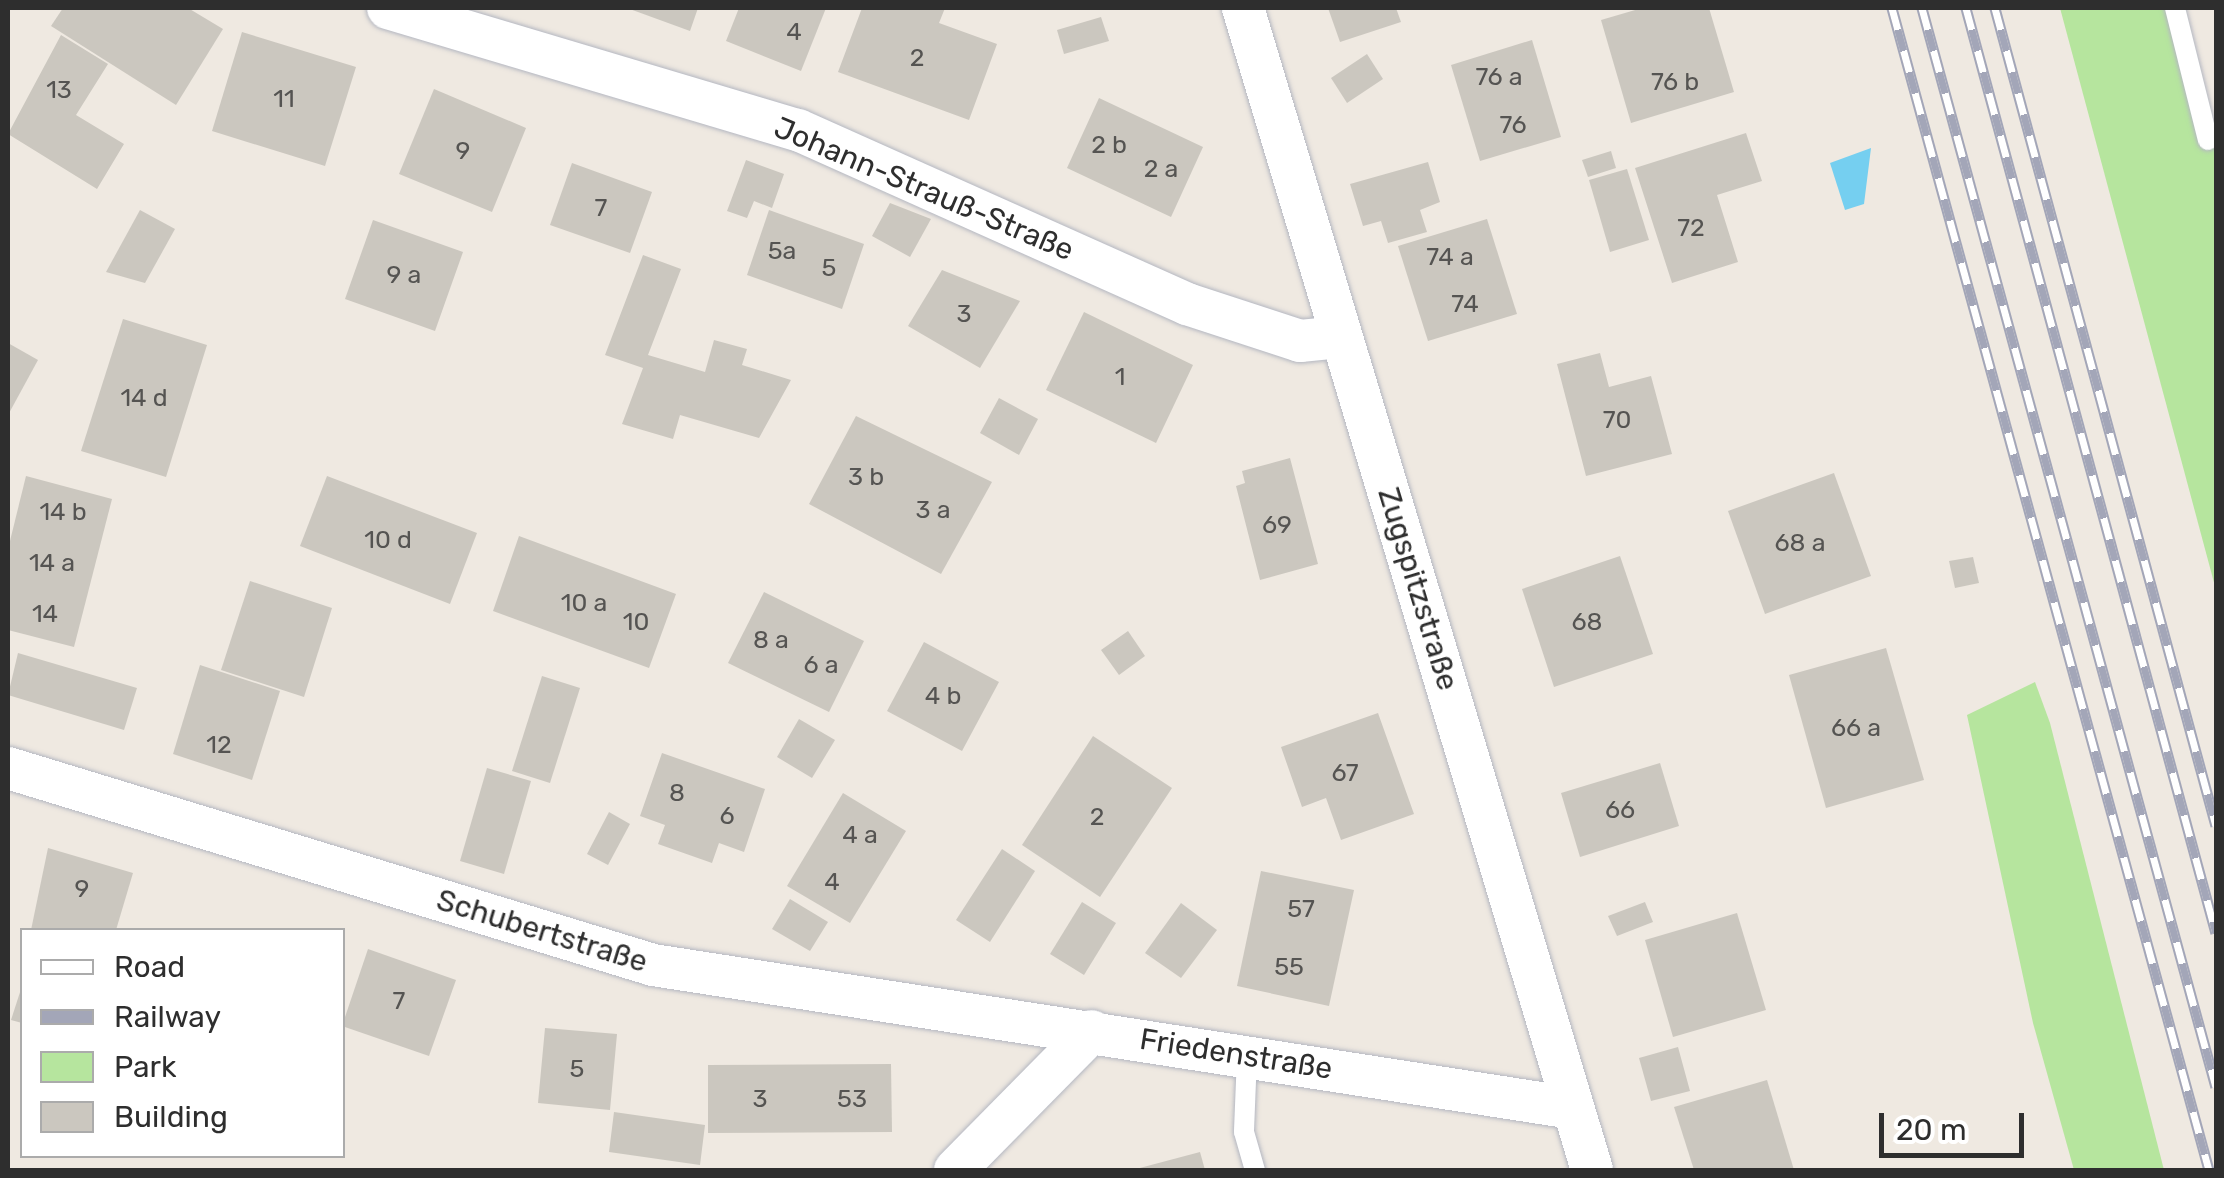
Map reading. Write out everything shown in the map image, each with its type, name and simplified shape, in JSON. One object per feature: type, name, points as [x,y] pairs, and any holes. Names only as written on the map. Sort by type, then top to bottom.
[{"type":"street","name":"Johann-Strauß-Straße","points":[[388,8],[798,130],[1187,304],[1300,341],[1340,336]]},
{"type":"street","name":"Zugspitzstraße","points":[[1243,8],[1592,1170]]},
{"type":"street","name":"Schubertstraße","points":[[8,768],[653,964],[1092,1031]]},
{"type":"street","name":"Friedenstraße","points":[[1092,1031],[1573,1108]]},
{"type":"street","points":[[955,1170],[1092,1031]]},
{"type":"lane","points":[[2175,8],[2208,140]]},
{"type":"lane","points":[[1247,1056],[1244,1132],[1256,1170]]},
{"type":"green space","points":[[2060,8],[2179,8],[2216,132],[2216,590]]},
{"type":"green space","points":[[2035,682],[2050,723],[2164,1170],[2074,1170],[2033,1023],[1967,715]]},
{"type":"water","points":[[1871,148],[1864,204],[1845,210],[1830,163]]},
{"type":"building","points":[[63,8],[188,8],[223,29],[176,105],[51,26]]},
{"type":"building","points":[[627,8],[698,8],[690,31]]},
{"type":"building","points":[[739,8],[826,8],[801,71],[726,41]]},
{"type":"building","points":[[862,8],[945,8],[939,23],[997,44],[969,120],[838,72]]},
{"type":"building","points":[[1328,8],[1396,8],[1401,22],[1340,42]]},
{"type":"building","points":[[1642,8],[1709,8],[1734,92],[1631,123],[1601,20]]},
{"type":"building","points":[[1101,17],[1109,41],[1064,54],[1057,30]]},
{"type":"building","points":[[242,32],[356,67],[325,166],[212,131]]},
{"type":"building","points":[[61,35],[108,64],[76,115],[124,144],[97,189],[8,134]]},
{"type":"building","points":[[1532,40],[1561,137],[1480,161],[1451,65]]},
{"type":"building","points":[[1367,54],[1383,79],[1347,103],[1331,78]]},
{"type":"building","points":[[434,89],[526,128],[492,212],[399,174]]},
{"type":"building","points":[[1099,98],[1203,147],[1171,217],[1067,168]]},
{"type":"building","points":[[1746,133],[1762,181],[1717,195],[1738,262],[1672,283],[1635,168]]},
{"type":"building","points":[[1611,151],[1616,168],[1588,177],[1582,160]]},
{"type":"building","points":[[746,160],[784,174],[772,208],[754,201],[747,218],[727,211]]},
{"type":"building","points":[[1428,162],[1440,202],[1420,210],[1427,232],[1388,243],[1381,221],[1363,226],[1350,184]]},
{"type":"building","points":[[572,163],[652,192],[630,253],[550,225]]},
{"type":"building","points":[[1627,169],[1649,240],[1610,252],[1589,180]]},
{"type":"building","points":[[890,203],[931,219],[910,257],[872,236]]},
{"type":"building","points":[[140,210],[175,229],[145,283],[106,272]]},
{"type":"building","points":[[769,210],[864,244],[842,309],[747,275]]},
{"type":"building","points":[[1487,219],[1517,314],[1428,341],[1398,246]]},
{"type":"building","points":[[373,220],[463,252],[435,331],[345,299]]},
{"type":"building","points":[[643,255],[681,269],[648,355],[705,372],[714,340],[747,349],[742,365],[791,380],[759,438],[680,415],[673,439],[622,424],[643,368],[605,355]]},
{"type":"building","points":[[942,270],[1020,301],[980,368],[908,326]]},
{"type":"building","points":[[1084,312],[1193,365],[1156,443],[1046,390]]},
{"type":"building","points":[[123,319],[207,345],[166,477],[81,451]]},
{"type":"building","points":[[8,343],[38,360],[8,415]]},
{"type":"building","points":[[1600,353],[1609,387],[1651,376],[1672,454],[1586,476],[1557,364]]},
{"type":"building","points":[[999,398],[1038,419],[1019,455],[980,433]]},
{"type":"building","points":[[856,416],[992,482],[941,574],[809,504]]},
{"type":"building","points":[[1290,458],[1318,564],[1260,580],[1236,486],[1245,483],[1242,471]]},
{"type":"building","points":[[1834,473],[1871,576],[1765,614],[1728,511]]},
{"type":"building","points":[[26,476],[112,499],[74,647],[8,630],[8,549]]},
{"type":"building","points":[[327,476],[477,533],[450,604],[300,546]]},
{"type":"building","points":[[519,536],[676,594],[649,668],[493,611]]},
{"type":"building","points":[[1620,556],[1653,654],[1554,687],[1522,589]]},
{"type":"building","points":[[1973,557],[1979,583],[1955,588],[1949,561]]},
{"type":"building","points":[[250,581],[332,608],[304,697],[221,670]]},
{"type":"building","points":[[764,592],[864,641],[829,712],[728,663]]},
{"type":"building","points":[[1128,631],[1145,656],[1119,675],[1101,650]]},
{"type":"building","points":[[924,642],[999,682],[962,751],[887,711]]},
{"type":"building","points":[[1886,648],[1924,780],[1826,808],[1789,675]]},
{"type":"building","points":[[18,653],[137,688],[124,730],[8,695]]},
{"type":"building","points":[[200,665],[280,691],[252,780],[173,754]]},
{"type":"building","points":[[542,676],[580,688],[550,783],[512,771]]},
{"type":"building","points":[[1378,713],[1414,814],[1341,840],[1326,798],[1302,807],[1281,747]]},
{"type":"building","points":[[799,719],[835,740],[812,778],[777,757]]},
{"type":"building","points":[[1093,736],[1172,788],[1100,897],[1022,845]]},
{"type":"building","points":[[662,753],[765,789],[744,852],[719,843],[712,863],[658,844],[665,825],[640,816]]},
{"type":"building","points":[[1660,763],[1679,826],[1580,857],[1561,793]]},
{"type":"building","points":[[487,768],[531,781],[504,874],[460,861]]},
{"type":"building","points":[[843,793],[906,831],[850,923],[787,886]]},
{"type":"building","points":[[609,812],[630,824],[608,865],[587,854]]},
{"type":"building","points":[[48,848],[133,873],[117,928],[31,928]]},
{"type":"building","points":[[1002,849],[1035,871],[990,942],[956,920]]},
{"type":"building","points":[[1261,871],[1354,890],[1329,1006],[1237,986]]},
{"type":"building","points":[[790,899],[828,922],[810,951],[772,929]]},
{"type":"building","points":[[1082,902],[1116,923],[1084,975],[1050,954]]},
{"type":"building","points":[[1645,902],[1653,922],[1617,936],[1608,916]]},
{"type":"building","points":[[1181,903],[1217,930],[1181,978],[1145,953]]},
{"type":"building","points":[[1737,913],[1766,1010],[1673,1037],[1645,940]]},
{"type":"building","points":[[368,949],[456,980],[429,1056],[345,1027]]},
{"type":"building","points":[[20,992],[20,1022],[11,1020]]},
{"type":"building","points":[[545,1028],[617,1034],[610,1110],[538,1103]]},
{"type":"building","points":[[1678,1047],[1690,1091],[1651,1101],[1639,1058]]},
{"type":"building","points":[[891,1064],[892,1132],[708,1133],[708,1065]]},
{"type":"building","points":[[1767,1080],[1794,1170],[1694,1170],[1674,1107]]},
{"type":"building","points":[[614,1112],[705,1125],[700,1165],[609,1152]]},
{"type":"building","points":[[1200,1152],[1205,1170],[1136,1170],[1136,1169]]},
{"type":"railway","points":[[1892,8],[2209,1170]]},
{"type":"railway","points":[[1922,8],[2216,1087]]},
{"type":"railway","points":[[1966,8],[2216,933]]},
{"type":"railway","points":[[1995,8],[2216,826]]}]
